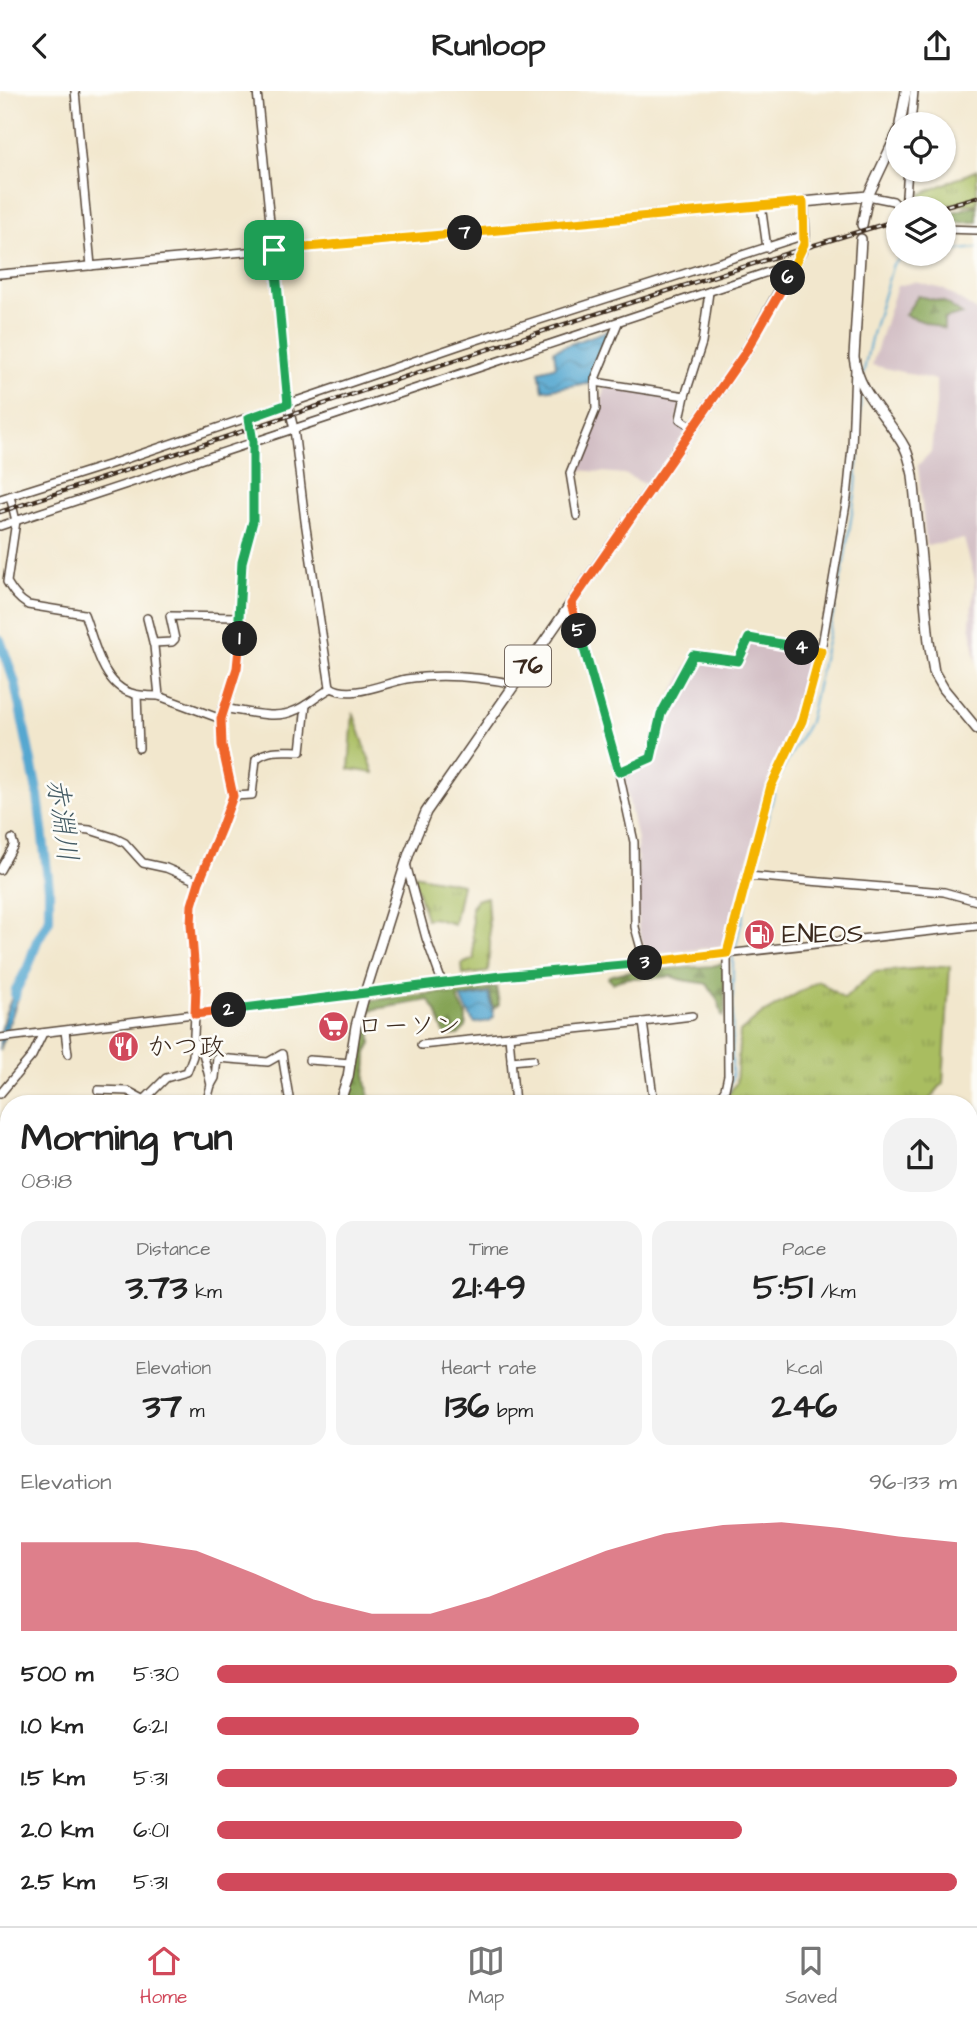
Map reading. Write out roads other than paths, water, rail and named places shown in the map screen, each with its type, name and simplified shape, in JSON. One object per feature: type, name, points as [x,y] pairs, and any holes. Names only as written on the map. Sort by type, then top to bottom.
[{"type":"main road","points":[[902,112],[906,91]]},
{"type":"main road","points":[[862,225],[868,196],[886,158]]},
{"type":"main road","points":[[803,202],[868,196]]},
{"type":"main road","name":"76","points":[[343,1095],[365,993],[406,863],[426,812],[760,330],[802,250],[805,235],[803,202]]},
{"type":"main road","points":[[861,239],[855,368],[866,393],[905,447],[910,459],[934,672],[944,689],[977,729]]},
{"type":"street","points":[[75,91],[91,266]]},
{"type":"street","points":[[257,91],[288,404],[294,429],[305,521],[332,688]]},
{"type":"street","points":[[912,112],[914,91]]},
{"type":"street","points":[[868,196],[886,200]]},
{"type":"street","points":[[0,274],[803,202]]},
{"type":"street","points":[[761,205],[767,248]]},
{"type":"street","points":[[956,229],[977,230]]},
{"type":"street","points":[[0,499],[477,340],[805,235]]},
{"type":"street","points":[[0,526],[795,263]]},
{"type":"street","points":[[694,428],[680,419],[702,343],[709,292]]},
{"type":"street","points":[[577,516],[570,473],[596,409],[595,382],[618,323]]},
{"type":"street","points":[[721,1095],[728,1075],[727,953],[771,786],[802,721],[821,651],[848,498],[855,368]]},
{"type":"street","points":[[595,382],[685,396]]},
{"type":"street","points":[[148,1095],[166,1078],[187,1072],[191,1063],[196,987],[192,905],[233,796],[222,745],[221,719],[237,668],[240,649],[242,562],[253,521],[253,442],[249,418]]},
{"type":"street","points":[[10,496],[16,521],[8,582],[20,600],[28,605],[85,614],[99,659],[118,687],[137,695],[159,696],[221,719]]},
{"type":"street","points":[[571,604],[619,772],[634,842],[635,927],[645,963]]},
{"type":"street","points":[[153,643],[172,642],[175,639],[170,615],[239,617]]},
{"type":"street","points":[[147,618],[153,643],[159,696]]},
{"type":"street","points":[[619,772],[651,758],[661,714],[693,655],[738,661],[749,638],[821,651]]},
{"type":"street","points":[[223,708],[286,715],[332,688],[351,691],[406,679],[464,676],[516,684]]},
{"type":"street","points":[[137,695],[139,748]]},
{"type":"street","points":[[233,796],[252,795],[256,759],[263,753],[301,751],[306,705]]},
{"type":"street","points":[[59,830],[90,830],[115,838],[125,843],[143,863],[166,868],[199,882]]},
{"type":"street","points":[[0,870],[13,845],[12,839]]},
{"type":"street","points":[[406,863],[426,938],[443,985]]},
{"type":"street","points":[[748,876],[944,892],[977,901]]},
{"type":"street","points":[[0,1038],[501,976],[645,963],[977,926]]},
{"type":"street","points":[[421,1045],[692,1016]]},
{"type":"street","points":[[643,1022],[653,1095]]},
{"type":"street","points":[[65,1031],[68,1054]]},
{"type":"street","points":[[0,1094],[32,1056],[43,1033]]},
{"type":"street","points":[[509,1037],[514,1095]]},
{"type":"street","points":[[194,1041],[203,1053],[211,1085]]},
{"type":"street","points":[[208,1095],[215,1078],[217,1058],[268,1062],[282,1053],[288,1095]]},
{"type":"street","points":[[511,1061],[533,1059]]},
{"type":"street","points":[[309,1060],[351,1063]]},
{"type":"street","points":[[98,1090],[128,1091],[133,1095]]},
{"type":"water","points":[[609,330],[589,383],[543,390],[539,371],[556,366],[554,350]]},
{"type":"water","points":[[21,979],[18,998],[0,1050],[1,1030],[6,1013]]},
{"type":"water","points":[[489,994],[494,1017],[490,1021],[475,1023],[461,998]]},
{"type":"waterway","points":[[956,250],[977,248]]},
{"type":"waterway","points":[[863,375],[892,266]]},
{"type":"waterway","points":[[753,874],[778,778],[809,722],[842,574],[856,489],[861,391]]},
{"type":"waterway","name":"赤淵川","points":[[0,640],[15,683],[38,796],[49,888],[49,920],[37,941],[15,996]]},
{"type":"waterway","points":[[735,949],[752,879]]},
{"type":"waterway","points":[[726,1095],[732,1078],[733,957]]},
{"type":"railway","points":[[956,203],[977,197]]},
{"type":"railway","points":[[0,512],[560,326],[886,224]]},
{"type":"place","name":"ENEOS","points":[[759,934]]},
{"type":"place","name":"ローソン","points":[[334,1026]]},
{"type":"place","name":"かつ政","points":[[124,1047]]}]
